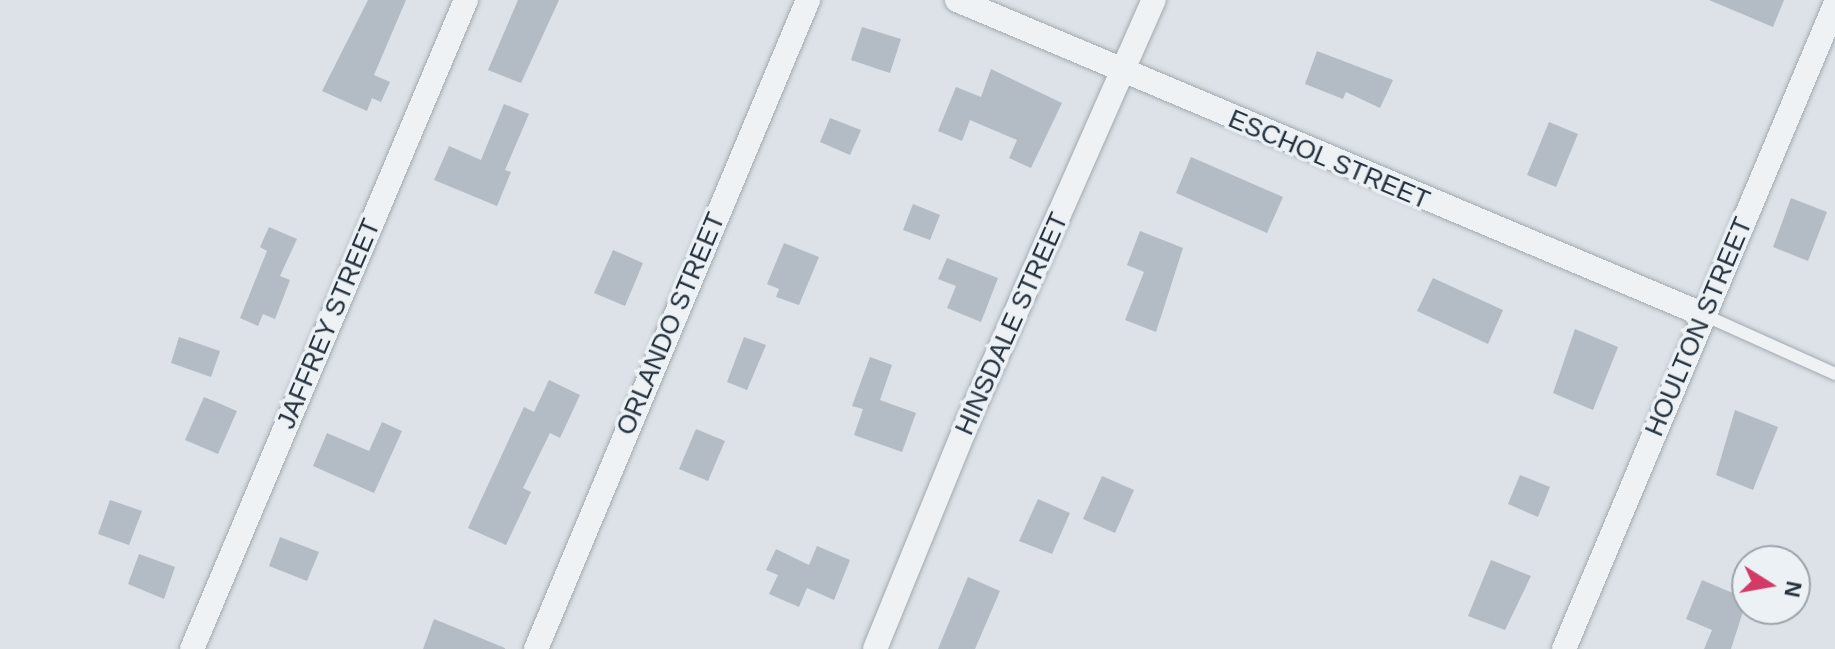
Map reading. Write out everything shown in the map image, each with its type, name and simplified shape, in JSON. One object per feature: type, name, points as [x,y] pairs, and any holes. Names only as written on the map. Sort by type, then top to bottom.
[{"type":"street","name":"JAFFREY STREET","points":[[192,649],[466,0]]},
{"type":"street","name":"ORLANDO STREET","points":[[536,649],[808,0]]},
{"type":"street","name":"ESCHOL STREET","points":[[957,0],[1704,315]]},
{"type":"street","name":"HINSDALE STREET","points":[[875,649],[968,421],[1154,0]]},
{"type":"street","name":"HOULTON STREET","points":[[1564,649],[1835,5]]},
{"type":"lane","points":[[1704,315],[1835,374]]},
{"type":"building","points":[[368,0],[406,0],[374,75],[390,82],[381,102],[372,98],[367,111],[322,91]]},
{"type":"building","points":[[518,0],[559,0],[521,83],[488,70]]},
{"type":"building","points":[[1709,0],[1784,0],[1773,27]]},
{"type":"building","points":[[862,27],[901,39],[890,73],[851,60]]},
{"type":"building","points":[[1317,51],[1393,80],[1380,108],[1346,92],[1343,99],[1305,84]]},
{"type":"building","points":[[991,69],[1062,103],[1031,168],[1009,158],[1017,140],[970,120],[962,141],[938,131],[956,87],[981,97]]},
{"type":"building","points":[[504,104],[529,114],[505,170],[511,172],[497,206],[434,180],[449,146],[481,160]]},
{"type":"building","points":[[830,118],[861,130],[850,155],[820,142]]},
{"type":"building","points":[[1549,122],[1578,134],[1556,187],[1527,175]]},
{"type":"building","points":[[1191,157],[1283,197],[1267,233],[1176,193]]},
{"type":"building","points":[[1791,198],[1827,212],[1808,261],[1773,247]]},
{"type":"building","points":[[913,204],[940,215],[930,240],[903,230]]},
{"type":"building","points":[[269,227],[297,239],[280,276],[290,280],[275,319],[263,314],[258,326],[240,318],[267,251],[260,247]]},
{"type":"building","points":[[1140,231],[1183,248],[1156,332],[1125,320],[1144,272],[1127,265]]},
{"type":"building","points":[[784,243],[819,257],[799,305],[776,297],[779,289],[767,284]]},
{"type":"building","points":[[613,250],[643,263],[625,306],[594,293]]},
{"type":"building","points":[[947,258],[998,278],[981,322],[947,308],[956,286],[938,279]]},
{"type":"building","points":[[1433,278],[1503,310],[1488,344],[1417,311]]},
{"type":"building","points":[[1575,329],[1618,347],[1593,410],[1553,393]]},
{"type":"building","points":[[179,337],[220,351],[211,377],[171,363]]},
{"type":"building","points":[[744,337],[766,345],[747,390],[727,382]]},
{"type":"building","points":[[870,357],[892,365],[880,400],[916,413],[902,452],[854,435],[863,409],[852,406]]},
{"type":"building","points":[[549,380],[580,395],[560,438],[550,433],[523,488],[531,492],[506,545],[468,528],[524,407],[534,412]]},
{"type":"building","points":[[204,397],[237,411],[218,454],[185,440]]},
{"type":"building","points":[[1735,410],[1778,427],[1753,490],[1716,475]]},
{"type":"building","points":[[382,422],[402,431],[374,493],[313,466],[327,433],[369,451]]},
{"type":"building","points":[[696,429],[725,441],[708,481],[679,469]]},
{"type":"building","points":[[1520,475],[1550,487],[1538,517],[1508,504]]},
{"type":"building","points":[[1102,476],[1134,490],[1115,533],[1083,519]]},
{"type":"building","points":[[1038,499],[1070,513],[1052,554],[1019,541]]},
{"type":"building","points":[[110,500],[142,511],[129,545],[98,534]]},
{"type":"building","points":[[280,537],[319,552],[307,581],[269,566]]},
{"type":"building","points":[[817,546],[850,560],[834,600],[807,588],[799,607],[769,594],[778,575],[766,570],[776,549],[809,565]]},
{"type":"building","points":[[139,554],[175,567],[164,599],[128,584]]},
{"type":"building","points":[[1491,560],[1531,576],[1505,630],[1468,616]]},
{"type":"building","points":[[968,577],[1000,591],[975,649],[938,649]]},
{"type":"building","points":[[1702,580],[1731,592],[1731,625],[1739,625],[1731,649],[1704,649],[1712,630],[1686,619]]},
{"type":"building","points":[[434,619],[505,648],[505,649],[423,649]]}]
